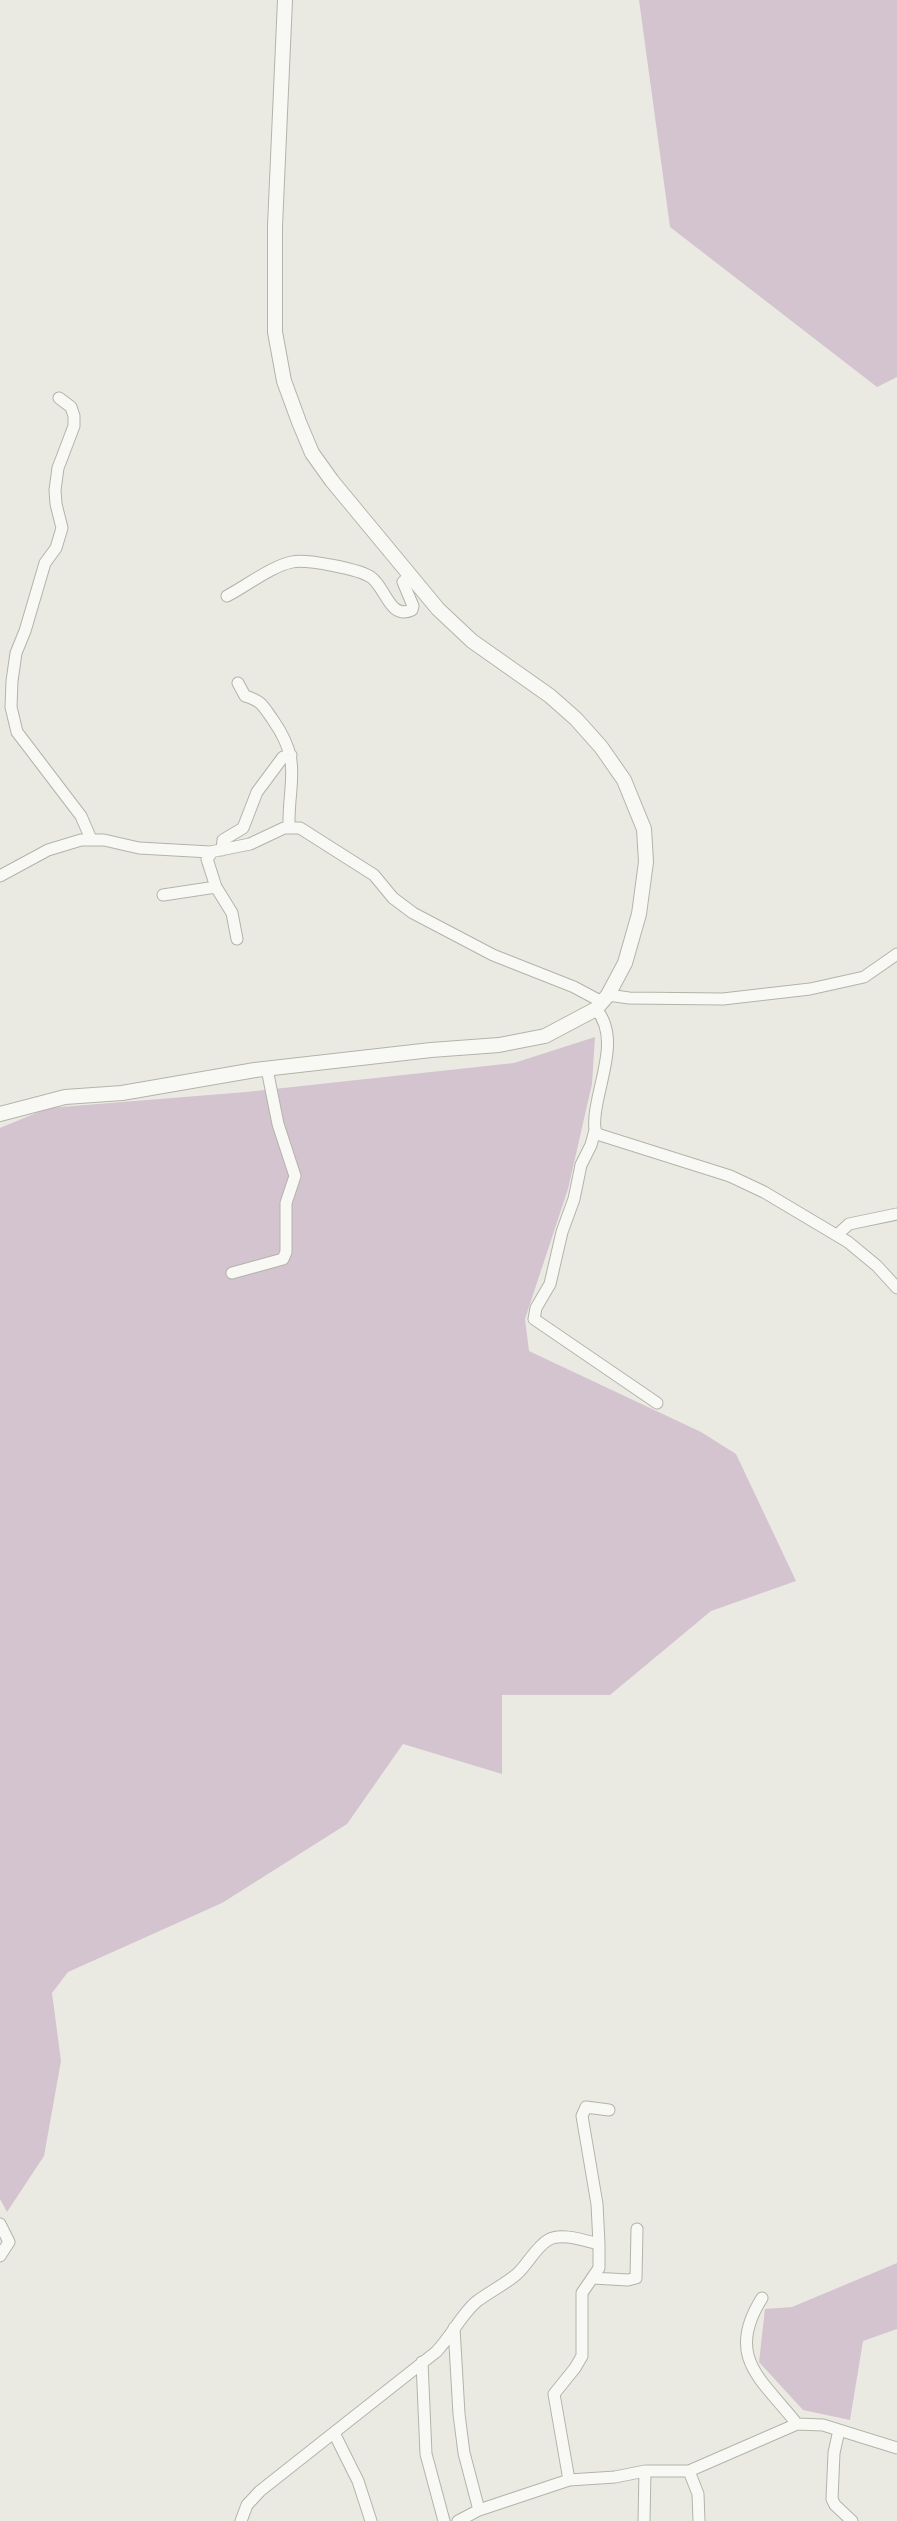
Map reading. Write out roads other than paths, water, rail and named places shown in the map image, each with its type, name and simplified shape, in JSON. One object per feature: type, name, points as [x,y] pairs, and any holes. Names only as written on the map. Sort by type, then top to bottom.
[{"type":"street","points":[[285,0],[275,226],[275,325],[278,359],[289,398],[312,453],[332,481],[454,626],[484,650],[526,678],[576,719],[601,747],[624,780],[635,802],[646,846],[645,882],[631,945],[602,1002],[608,1039],[596,1109],[595,1130],[591,1145],[581,1165],[574,1199],[562,1232],[550,1284],[536,1308],[534,1319],[657,1403]]},
{"type":"street","points":[[59,398],[71,407],[74,416],[74,426],[58,468],[55,490],[56,504],[62,528],[56,548],[45,563],[25,631],[16,653],[12,681],[11,707],[17,732],[81,816],[91,839]]},
{"type":"street","points":[[227,596],[284,565],[301,562],[354,569],[372,577],[394,608],[400,613],[406,613],[412,610],[413,606],[403,586],[410,575]]},
{"type":"street","points":[[238,683],[245,696],[255,697],[261,703],[286,738],[291,755],[292,775],[289,827]]},
{"type":"street","points":[[236,939],[232,913],[216,887],[207,859],[217,851],[223,840],[243,828],[257,792],[283,757],[291,755]]},
{"type":"street","points":[[0,876],[48,850],[81,840],[91,839],[115,842],[139,848],[217,851],[250,844],[289,827],[307,831],[374,875],[393,898],[413,914],[494,955],[574,987],[602,1002]]},
{"type":"street","points":[[163,895],[216,887]]},
{"type":"street","points":[[0,1114],[65,1097],[122,1092],[267,1069],[529,1040],[558,1031],[602,1002],[635,998],[722,999],[810,989],[864,977],[895,959]]},
{"type":"street","points":[[232,1273],[276,1262],[283,1259],[286,1252],[286,1203],[295,1176],[278,1124],[267,1069]]},
{"type":"street","points":[[595,1130],[602,1136],[661,1153],[744,1182],[837,1235],[877,1266],[897,1288]]},
{"type":"street","points":[[837,1235],[849,1224],[897,1214]]},
{"type":"street","points":[[569,2480],[554,2394],[575,2368],[582,2356],[582,2293],[599,2268],[597,2204],[582,2116],[586,2107],[609,2110]]},
{"type":"street","points":[[0,2224],[8,2242],[0,2256]]},
{"type":"street","points":[[593,2278],[628,2280],[636,2278],[637,2229]]},
{"type":"street","points":[[240,2521],[248,2505],[260,2491],[444,2343],[454,2328],[477,2302],[517,2274],[548,2240],[568,2238],[599,2244]]},
{"type":"street","points":[[762,2298],[750,2326],[746,2348],[748,2362],[756,2377],[775,2396],[796,2424]]},
{"type":"street","points":[[454,2328],[459,2414],[464,2453],[479,2510]]},
{"type":"street","points":[[422,2362],[426,2454],[444,2521]]},
{"type":"street","points":[[458,2521],[479,2510],[569,2480],[615,2477],[645,2471],[689,2471],[796,2424],[823,2425],[897,2448]]},
{"type":"street","points":[[839,2430],[834,2453],[832,2499],[835,2505],[852,2521]]},
{"type":"street","points":[[334,2433],[358,2481],[372,2521]]},
{"type":"street","points":[[644,2521],[645,2471]]},
{"type":"street","points":[[689,2471],[698,2494],[700,2521]]}]
